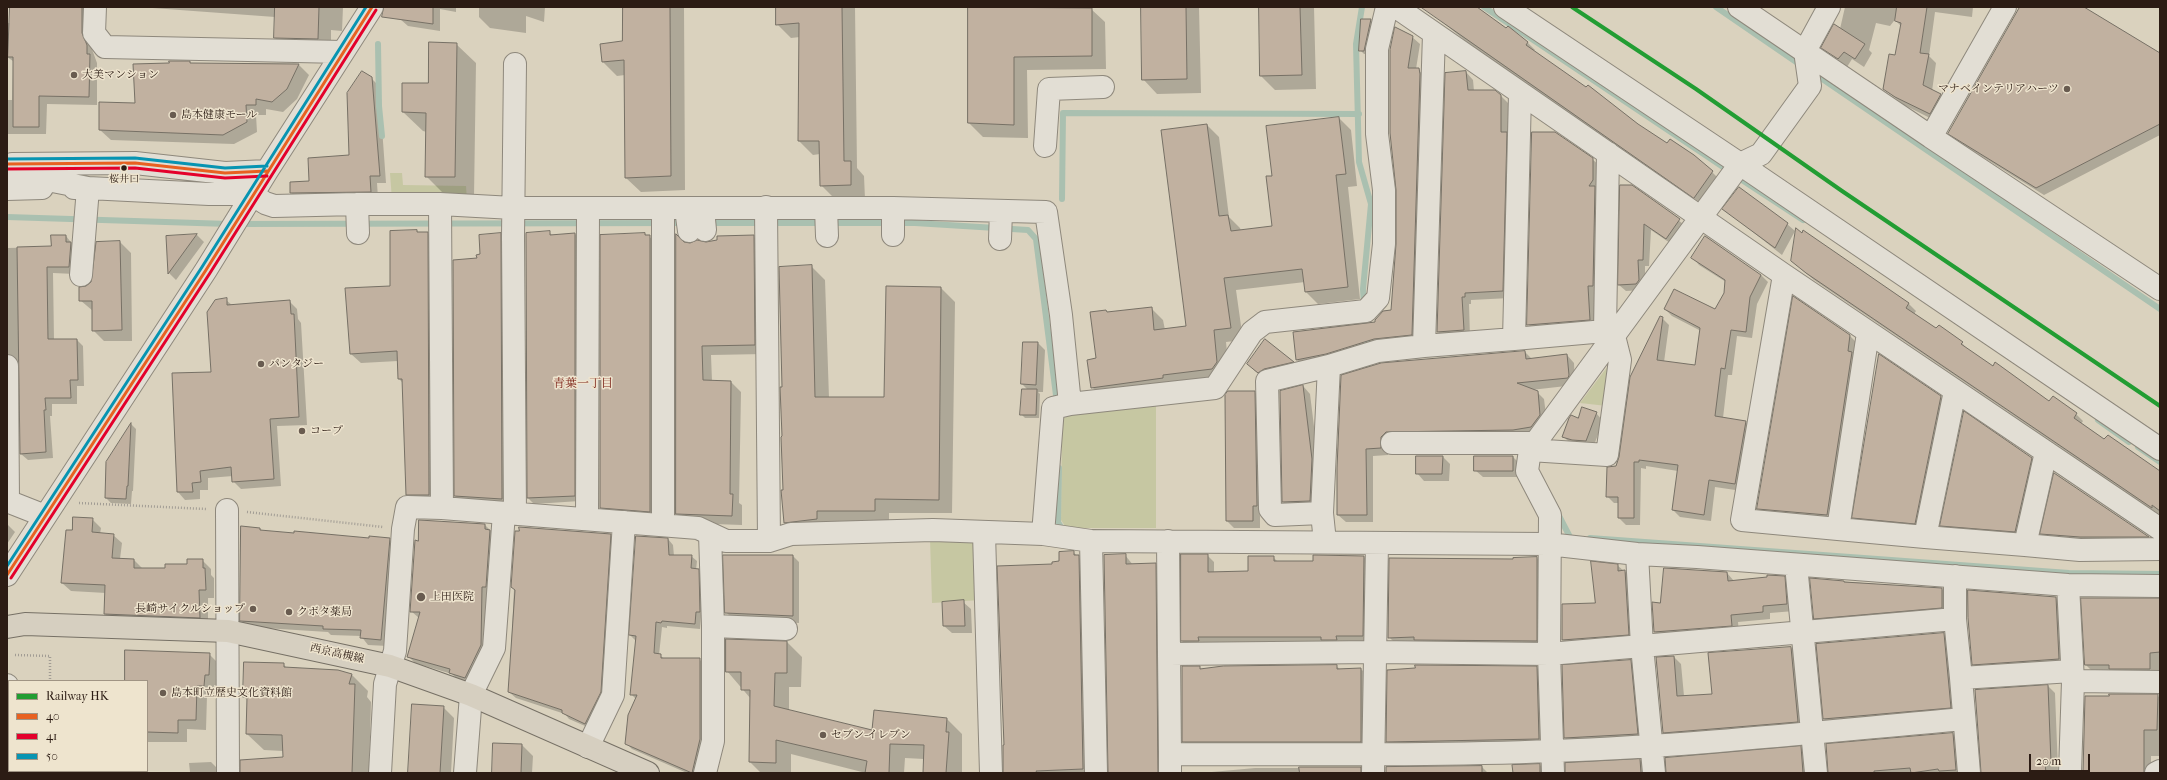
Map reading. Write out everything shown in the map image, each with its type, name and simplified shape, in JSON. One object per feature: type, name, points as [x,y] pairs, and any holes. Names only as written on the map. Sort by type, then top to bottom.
[{"type":"main road","name":"西京高槻線","points":[[7,627],[25,624],[228,631],[280,641],[390,666],[471,695],[648,773]]},
{"type":"street","points":[[94,7],[94,33],[105,47],[343,52]]},
{"type":"street","points":[[7,575],[206,270],[252,194],[372,7]]},
{"type":"street","points":[[1064,405],[1215,388],[1252,332],[1265,322],[1361,312],[1378,298],[1384,244],[1384,190],[1377,134],[1377,49],[1387,7]]},
{"type":"street","points":[[1396,7],[1784,275],[2160,529]]},
{"type":"street","points":[[1505,7],[1740,164],[2160,449]]},
{"type":"street","points":[[1739,7],[1807,63],[1931,137],[2160,289]]},
{"type":"street","points":[[1553,773],[1554,751],[1549,654],[1550,515],[1527,471],[1527,450],[1610,333],[1702,218],[1740,164],[1761,154],[1810,86],[1807,63],[1829,7]]},
{"type":"street","points":[[1931,137],[2005,7]]},
{"type":"street","points":[[1424,346],[1434,34]]},
{"type":"street","points":[[466,773],[471,695],[494,648],[509,513],[515,64]]},
{"type":"street","points":[[1045,146],[1049,89],[1103,87]]},
{"type":"street","points":[[1514,340],[1520,94]]},
{"type":"street","points":[[7,151],[96,162]]},
{"type":"street","points":[[1392,443],[1607,455],[1620,360],[1610,333],[1608,153]]},
{"type":"street","points":[[7,164],[96,162],[135,163],[225,173],[267,171]]},
{"type":"street","points":[[7,172],[88,188]]},
{"type":"street","points":[[81,275],[88,188]]},
{"type":"street","points":[[7,189],[88,188],[209,194],[252,194],[265,204],[274,206],[358,216],[440,208],[513,211],[663,210],[696,217],[766,207],[1046,212],[1061,315],[1064,405],[1043,534]]},
{"type":"street","points":[[766,207],[769,540]]},
{"type":"street","points":[[440,208],[442,508]]},
{"type":"street","points":[[826,209],[827,236]]},
{"type":"street","points":[[892,235],[893,209]]},
{"type":"street","points":[[587,519],[588,210]]},
{"type":"street","points":[[663,210],[663,525]]},
{"type":"street","points":[[1000,239],[1001,212]]},
{"type":"street","points":[[1784,275],[1742,520],[2080,550],[2160,549]]},
{"type":"street","points":[[1838,529],[1868,332]]},
{"type":"street","points":[[1322,513],[1275,515],[1270,509],[1267,381],[1329,366],[1367,354],[1424,346],[1610,333]]},
{"type":"street","points":[[7,366],[7,501],[45,516]]},
{"type":"street","points":[[1325,542],[1322,513],[1329,366]]},
{"type":"street","points":[[1925,537],[1955,391]]},
{"type":"street","points":[[2025,545],[2046,452]]},
{"type":"street","points":[[380,773],[385,684],[395,650],[403,529],[407,507],[442,508],[698,528],[726,541],[769,540],[791,534],[934,530],[1043,534],[1091,541],[1168,540],[1377,543],[1549,537],[1637,554],[2068,585],[2160,586]]},
{"type":"street","points":[[227,510],[228,773]]},
{"type":"street","points":[[588,747],[613,695],[624,522]]},
{"type":"street","points":[[984,533],[991,773]]},
{"type":"street","points":[[705,773],[713,741],[713,626],[710,534]]},
{"type":"street","points":[[1168,540],[1170,763],[1372,764],[1554,751],[1652,746],[1964,719]]},
{"type":"street","points":[[1091,541],[1096,773]]},
{"type":"street","points":[[1372,764],[1377,543]]},
{"type":"street","points":[[1637,554],[1642,646],[1654,773]]},
{"type":"street","points":[[1796,565],[1816,773]]},
{"type":"street","points":[[1955,576],[1955,619],[1969,773]]},
{"type":"street","points":[[2068,585],[2072,676],[2070,773]]},
{"type":"street","points":[[1169,654],[1375,652],[1549,654],[1955,619]]},
{"type":"street","points":[[713,626],[786,629]]},
{"type":"street","points":[[1961,678],[2072,676],[2160,682]]},
{"type":"street","points":[[7,686],[8,699]]},
{"type":"street","points":[[2156,773],[2160,771]]},
{"type":"path","points":[[15,655],[50,656],[50,680]]},
{"type":"green space","points":[[390,173],[402,173],[403,185],[466,186],[467,200],[392,200]]},
{"type":"green space","points":[[1614,358],[1607,406],[1580,403]]},
{"type":"green space","points":[[1156,401],[1156,528],[1071,528],[1065,526],[1061,520],[1062,420],[1075,410]]},
{"type":"green space","points":[[930,538],[979,540],[981,600],[932,603]]},
{"type":"building","points":[[10,7],[82,7],[82,33],[87,45],[87,54],[90,54],[89,97],[39,96],[39,127],[13,127],[13,57],[8,57]]},
{"type":"building","points":[[275,7],[319,7],[318,39],[274,38]]},
{"type":"building","points":[[384,7],[433,7],[433,24],[382,17]]},
{"type":"building","points":[[623,7],[670,7],[671,176],[625,178],[624,60],[602,62],[600,44],[622,41]]},
{"type":"building","points":[[776,7],[842,7],[844,161],[851,161],[851,185],[820,186],[819,141],[798,141],[799,23],[776,25]]},
{"type":"building","points":[[968,7],[1092,8],[1092,56],[1014,57],[1014,125],[968,123]]},
{"type":"building","points":[[1141,7],[1186,7],[1187,79],[1142,80]]},
{"type":"building","points":[[1259,7],[1300,7],[1302,75],[1260,76]]},
{"type":"building","points":[[1421,7],[1477,7],[1506,28],[1508,26],[1528,42],[1526,45],[1586,87],[1588,85],[1638,124],[1667,143],[1670,139],[1694,155],[1713,171],[1694,198]]},
{"type":"building","points":[[1897,7],[1927,7],[1920,53],[1929,54],[1923,85],[1941,94],[1930,114],[1895,97],[1883,89],[1889,54],[1895,55],[1901,23],[1895,21]]},
{"type":"building","name":"マナベインテリアハーツ","points":[[2020,7],[2084,7],[2160,53],[2160,124],[2036,188],[1948,134]]},
{"type":"building","points":[[1361,19],[1371,19],[1364,51],[1359,51]]},
{"type":"building","points":[[1834,24],[1865,44],[1855,59],[1844,52],[1838,59],[1821,48]]},
{"type":"building","points":[[1395,27],[1413,36],[1408,68],[1419,68],[1420,74],[1412,335],[1374,339],[1326,354],[1296,360],[1293,332],[1375,322],[1383,311],[1391,310],[1396,244],[1396,190],[1390,133],[1390,50]]},
{"type":"building","points":[[429,42],[457,43],[455,177],[425,177],[426,113],[402,112],[402,83],[428,83]]},
{"type":"building","points":[[169,61],[190,61],[190,63],[299,64],[287,89],[272,102],[256,99],[256,105],[246,105],[247,122],[223,135],[99,130],[99,102],[135,103],[133,64],[169,63]]},
{"type":"building","points":[[362,71],[372,77],[380,176],[370,176],[371,192],[290,193],[290,182],[309,181],[308,158],[349,155],[347,93]]},
{"type":"building","points":[[1466,71],[1468,90],[1495,90],[1501,95],[1501,132],[1507,132],[1503,291],[1465,293],[1465,297],[1462,297],[1464,330],[1437,332],[1445,73]]},
{"type":"building","points":[[1339,117],[1346,174],[1336,175],[1348,287],[1305,292],[1302,269],[1224,278],[1231,328],[1214,330],[1217,362],[1212,369],[1163,375],[1163,378],[1091,388],[1087,360],[1096,358],[1090,312],[1106,310],[1107,312],[1152,307],[1154,330],[1186,326],[1161,130],[1207,124],[1219,216],[1228,215],[1231,231],[1272,226],[1266,176],[1272,176],[1266,126]]},
{"type":"building","points":[[1532,132],[1555,132],[1593,158],[1593,180],[1589,186],[1595,186],[1593,286],[1588,286],[1590,320],[1527,325]]},
{"type":"building","points":[[1620,185],[1632,185],[1680,219],[1666,239],[1644,224],[1643,260],[1638,260],[1639,280],[1636,284],[1618,285]]},
{"type":"building","points":[[1739,187],[1788,223],[1775,248],[1722,209]]},
{"type":"building","points":[[1796,228],[1802,233],[1803,230],[1909,303],[1906,308],[1936,328],[1939,325],[1963,342],[1961,344],[1993,366],[1995,362],[2049,401],[2053,396],[2077,413],[2074,418],[2104,439],[2108,435],[2160,471],[2160,511],[2152,505],[2152,508],[1806,273],[1791,261]]},
{"type":"building","points":[[417,230],[417,232],[428,232],[429,495],[406,495],[402,379],[398,379],[397,351],[350,354],[345,288],[390,286],[390,231]]},
{"type":"building","points":[[550,231],[550,235],[575,233],[575,496],[527,498],[526,233]]},
{"type":"building","points":[[501,233],[502,499],[454,496],[453,260],[477,258],[476,255],[480,254],[479,235]]},
{"type":"building","points":[[645,233],[645,235],[650,235],[650,512],[600,508],[600,235]]},
{"type":"building","points":[[197,234],[168,274],[166,236]]},
{"type":"building","points":[[676,234],[684,242],[690,243],[697,240],[706,242],[717,240],[717,236],[754,235],[755,345],[702,346],[703,380],[731,381],[730,494],[733,494],[732,516],[676,514]]},
{"type":"building","points":[[51,235],[66,235],[66,242],[71,242],[69,267],[47,267],[48,339],[77,339],[78,380],[70,380],[71,398],[45,398],[46,410],[44,410],[46,452],[20,454],[17,247],[51,246]]},
{"type":"building","points":[[1705,236],[1761,275],[1750,297],[1746,332],[1731,330],[1725,369],[1721,368],[1715,416],[1746,421],[1735,484],[1709,480],[1704,515],[1672,510],[1678,465],[1639,460],[1639,462],[1634,462],[1634,518],[1618,518],[1618,497],[1606,497],[1607,467],[1616,466],[1619,457],[1630,377],[1660,316],[1663,317],[1657,360],[1695,365],[1700,328],[1664,309],[1674,289],[1715,309],[1724,293],[1725,280],[1691,258]]},
{"type":"building","points":[[120,241],[122,330],[92,331],[92,301],[79,301],[79,287],[86,286],[91,282],[96,242]]},
{"type":"building","points":[[812,265],[815,397],[884,397],[886,286],[941,287],[939,500],[875,499],[875,511],[817,511],[817,519],[784,523],[781,490],[783,490],[779,267]]},
{"type":"building","points":[[1793,296],[1850,335],[1848,351],[1852,352],[1827,515],[1757,509]]},
{"type":"building","points":[[227,298],[227,305],[290,300],[291,314],[294,314],[299,417],[270,419],[274,479],[232,482],[231,467],[200,471],[201,482],[192,483],[193,492],[177,492],[172,373],[211,372],[207,312],[215,300]]},
{"type":"building","points":[[1265,339],[1294,362],[1264,369],[1258,373],[1247,364]]},
{"type":"building","points":[[1023,342],[1038,342],[1036,385],[1021,384]]},
{"type":"building","points":[[1525,351],[1526,359],[1567,354],[1569,375],[1568,378],[1517,383],[1538,391],[1540,415],[1531,427],[1513,430],[1386,432],[1381,437],[1381,448],[1366,449],[1367,515],[1337,515],[1337,468],[1341,375],[1381,363]]},
{"type":"building","points":[[1879,354],[1941,396],[1915,524],[1852,518]]},
{"type":"building","points":[[1303,385],[1312,459],[1310,501],[1282,502],[1280,391]]},
{"type":"building","points":[[1022,389],[1037,389],[1036,415],[1020,415]]},
{"type":"building","points":[[1228,391],[1255,391],[1257,506],[1253,506],[1253,521],[1226,521],[1225,395]]},
{"type":"building","points":[[1582,407],[1597,412],[1586,441],[1572,440],[1562,437],[1571,415],[1578,418]]},
{"type":"building","points":[[1964,411],[2032,458],[2015,532],[1940,526]]},
{"type":"building","points":[[131,423],[126,499],[105,498],[106,462]]},
{"type":"building","points":[[1416,456],[1443,456],[1442,474],[1416,474]]},
{"type":"building","points":[[1474,456],[1513,456],[1513,471],[1474,471]]},
{"type":"building","points":[[2054,473],[2149,537],[2080,537],[2040,534]]},
{"type":"building","points":[[73,517],[93,518],[92,532],[114,534],[112,558],[134,559],[134,568],[165,568],[165,564],[187,564],[187,559],[203,559],[206,590],[199,590],[200,618],[104,614],[105,585],[61,583],[66,530],[72,530]]},
{"type":"building","points":[[419,520],[485,524],[485,529],[490,530],[486,587],[482,587],[481,645],[465,678],[449,673],[450,669],[407,657],[420,612],[410,612],[415,540],[418,541]]},
{"type":"building","points":[[241,526],[260,528],[260,530],[294,533],[294,531],[369,538],[369,536],[390,538],[381,640],[360,638],[361,630],[323,629],[323,626],[240,621]]},
{"type":"building","points":[[519,527],[611,534],[601,692],[585,724],[562,713],[562,710],[508,692],[515,590],[511,587],[515,531],[519,531]]},
{"type":"building","points":[[636,536],[668,538],[669,555],[692,555],[691,568],[699,569],[700,612],[696,612],[695,624],[662,621],[661,623],[656,622],[654,653],[661,654],[661,658],[700,658],[700,739],[692,773],[625,744],[628,715],[637,695],[630,695],[636,636],[629,635]]},
{"type":"building","points":[[1074,551],[1074,555],[1079,555],[1083,769],[1036,771],[1037,773],[1003,773],[1004,745],[997,566],[1052,564],[1052,562],[1059,561],[1059,552]]},
{"type":"building","points":[[1126,554],[1126,564],[1156,563],[1158,773],[1108,773],[1104,555]]},
{"type":"building","points":[[1181,554],[1208,554],[1208,572],[1248,571],[1248,556],[1274,556],[1274,561],[1313,561],[1313,555],[1364,556],[1363,636],[1336,636],[1337,640],[1321,640],[1321,637],[1198,637],[1199,641],[1181,641]]},
{"type":"building","points":[[723,555],[793,555],[793,616],[725,613]]},
{"type":"building","points":[[1537,557],[1537,641],[1414,640],[1414,637],[1388,638],[1389,558],[1513,559]]},
{"type":"building","points":[[1591,561],[1618,564],[1618,571],[1625,570],[1629,635],[1562,640],[1562,604],[1595,603]]},
{"type":"building","points":[[1664,568],[1727,572],[1728,581],[1767,577],[1767,575],[1785,576],[1787,604],[1763,606],[1763,612],[1731,615],[1732,626],[1654,632],[1652,602],[1660,603]]},
{"type":"building","points":[[1810,578],[1844,582],[1942,588],[1942,608],[1814,619]]},
{"type":"building","points":[[1968,590],[2056,597],[2059,659],[1972,665],[1968,618]]},
{"type":"building","points":[[2081,598],[2160,598],[2160,652],[2150,653],[2150,669],[2109,669],[2109,665],[2085,665]]},
{"type":"building","points":[[964,600],[965,626],[943,626],[942,602]]},
{"type":"building","points":[[1944,633],[1951,708],[1823,719],[1816,644]]},
{"type":"building","points":[[726,639],[787,641],[787,673],[775,673],[774,706],[872,730],[874,710],[947,718],[946,732],[949,732],[946,773],[923,773],[924,745],[890,744],[889,773],[865,773],[867,761],[776,740],[776,763],[749,762],[750,690],[741,690],[741,672],[726,672]]},
{"type":"building","points":[[1791,647],[1798,722],[1663,733],[1656,657],[1674,656],[1677,696],[1712,694],[1708,653]]},
{"type":"building","name":"島本町立歴史文化資料館","points":[[125,650],[210,653],[209,675],[205,675],[204,686],[197,686],[196,720],[178,720],[178,733],[148,732],[148,680],[125,680]]},
{"type":"building","points":[[1631,660],[1638,734],[1564,738],[1562,665]]},
{"type":"building","points":[[244,662],[284,663],[284,667],[338,670],[352,674],[349,684],[355,684],[352,773],[240,773],[240,760],[283,757],[282,735],[246,734],[247,697],[243,697]]},
{"type":"building","points":[[1337,665],[1337,669],[1361,668],[1361,742],[1182,742],[1182,666],[1200,666],[1200,669],[1223,666]]},
{"type":"building","points":[[1415,665],[1537,666],[1539,739],[1386,742],[1387,670],[1415,668]]},
{"type":"building","points":[[2048,685],[2051,763],[2045,763],[2046,773],[1981,773],[1975,690]]},
{"type":"building","points":[[2109,694],[2158,694],[2157,730],[2144,730],[2144,773],[2083,773],[2085,696],[2109,696]]},
{"type":"building","points":[[412,704],[444,706],[440,773],[408,773]]},
{"type":"building","points":[[1953,733],[1956,770],[1939,771],[1938,769],[1911,773],[1910,768],[1874,771],[1874,773],[1828,773],[1826,744]]},
{"type":"building","points":[[493,743],[522,744],[521,773],[492,773]]},
{"type":"building","points":[[1801,746],[1803,773],[1666,773],[1665,758]]},
{"type":"building","points":[[1640,759],[1641,773],[1565,773],[1565,763]]},
{"type":"building","points":[[1540,764],[1540,773],[1513,773],[1512,765]]},
{"type":"building","points":[[1482,766],[1482,773],[1386,773],[1386,767]]},
{"type":"building","points":[[1299,767],[1361,767],[1361,773],[1300,773]]},
{"type":"waterway","points":[[1362,7],[1356,44],[1359,162],[1371,204],[1363,289],[1364,305]]},
{"type":"waterway","points":[[1484,7],[1726,169]]},
{"type":"waterway","points":[[1716,7],[1802,66]]},
{"type":"waterway","points":[[378,44],[379,106],[382,136]]},
{"type":"waterway","points":[[1815,74],[2160,309]]},
{"type":"waterway","points":[[1062,199],[1063,113],[1359,114]]},
{"type":"waterway","points":[[1742,180],[1803,220]]},
{"type":"waterway","points":[[7,217],[229,224]]},
{"type":"waterway","points":[[240,224],[683,223]]},
{"type":"waterway","points":[[708,223],[915,223],[1028,230],[1036,239],[1057,403]]},
{"type":"waterway","points":[[1365,314],[1368,375]]},
{"type":"waterway","points":[[2098,420],[2129,442]]},
{"type":"waterway","points":[[2138,447],[2160,462]]},
{"type":"waterway","points":[[1059,468],[1058,522],[1061,527],[1066,529]]},
{"type":"waterway","points":[[1557,512],[1570,537]]},
{"type":"waterway","points":[[1590,538],[2069,573],[2160,574]]},
{"type":"rail line","name":"HK","points":[[1572,7],[1696,89],[1842,191],[2160,406]]},
{"type":"transit line","name":"50","points":[[7,566],[202,267],[366,7]]},
{"type":"transit line","name":"40","points":[[7,575],[206,270],[372,7]]},
{"type":"transit line","name":"41","points":[[11,578],[210,273],[376,10]]},
{"type":"transit line","name":"50","points":[[7,159],[135,158],[225,168],[267,166]]},
{"type":"transit line","name":"40","points":[[7,164],[135,163],[225,173],[267,171]]},
{"type":"transit line","name":"41","points":[[7,169],[135,168],[225,178],[267,176]]},
{"type":"place","name":"大美マンション","points":[[74,75]]},
{"type":"place","name":"マナベインテリアハーツ","points":[[2067,89]]},
{"type":"place","name":"島本健康モール","points":[[173,115]]},
{"type":"place","name":"桜井口","points":[[124,168]]},
{"type":"place","name":"パンタジー","points":[[261,364]]},
{"type":"place","name":"コープ","points":[[302,431]]},
{"type":"place","name":"上田医院","points":[[421,597]]},
{"type":"place","name":"長崎サイクルショップ","points":[[253,609]]},
{"type":"place","name":"クボタ薬局","points":[[289,612]]},
{"type":"place","name":"島本町立歴史文化資料館","points":[[163,693]]},
{"type":"place","name":"セブン-イレブン","points":[[823,735]]},
{"type":"district","name":"青葉一丁目","points":[[583,384]]}]
